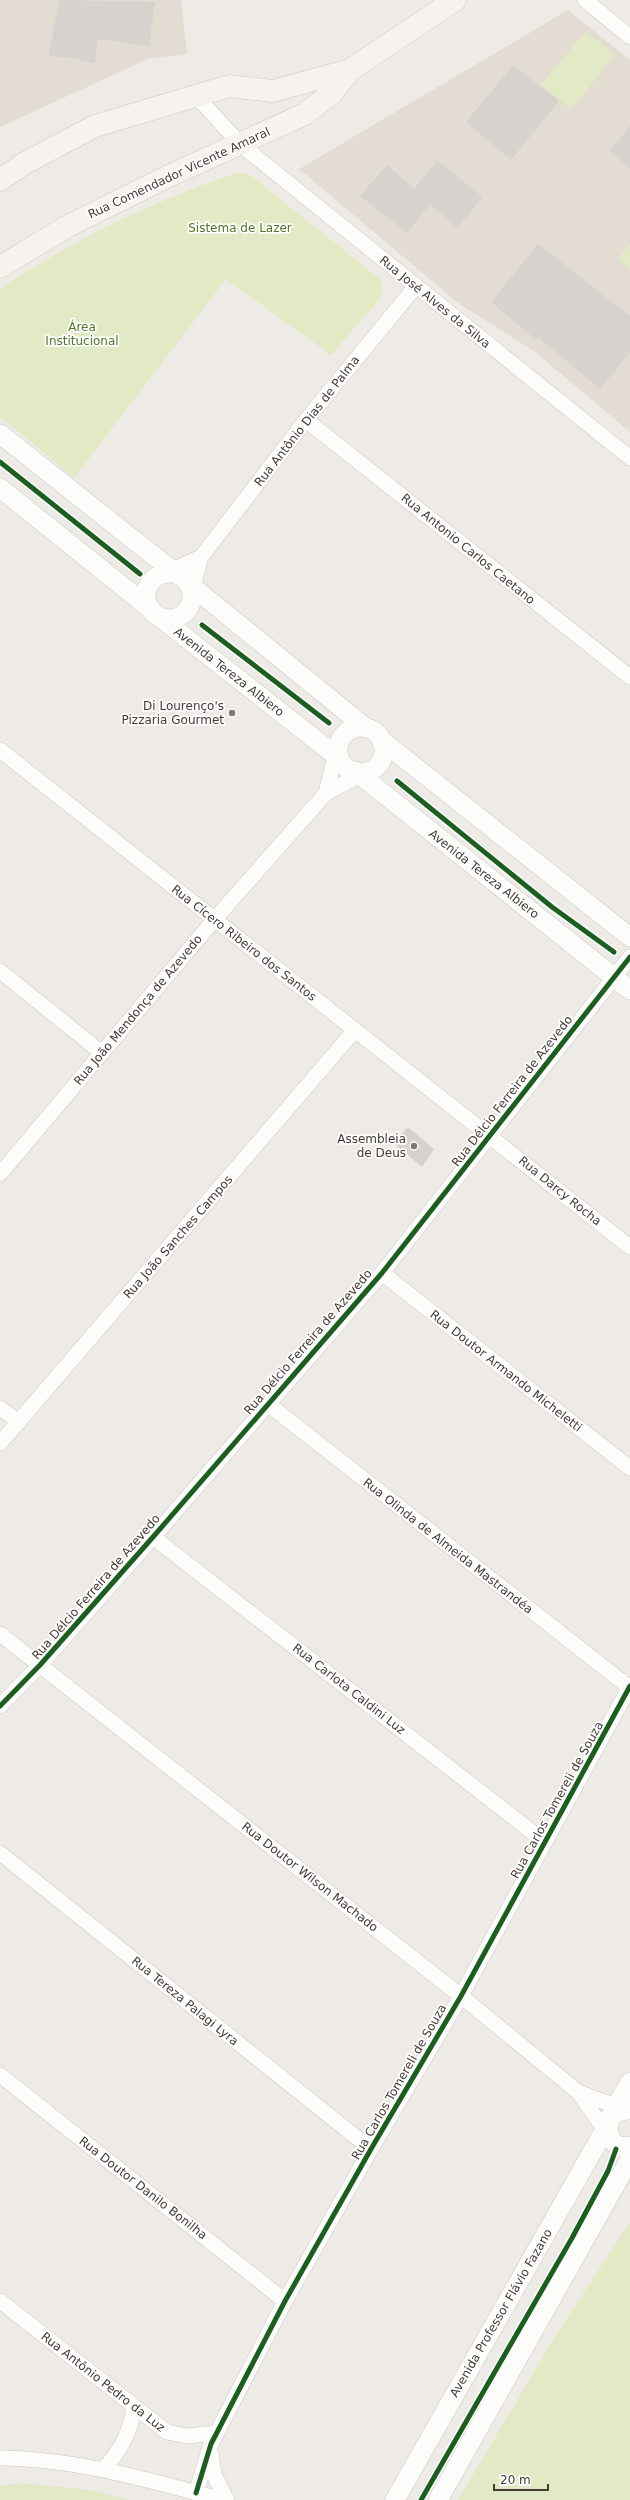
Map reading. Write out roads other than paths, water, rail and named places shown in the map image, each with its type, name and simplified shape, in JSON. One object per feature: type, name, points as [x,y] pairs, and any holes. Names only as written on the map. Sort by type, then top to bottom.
[{"type":"main road","points":[[0,180],[25,163],[94,126],[229,86],[274,91],[350,70],[455,0]]},
{"type":"main road","name":"Rua Comendador Vicente Amaral","points":[[0,267],[68,226],[171,175],[241,145],[305,114],[332,93],[350,70]]},
{"type":"street","points":[[585,0],[630,37]]},
{"type":"street","name":"Rua José Alves da Silva","points":[[196,96],[241,145],[630,458]]},
{"type":"street","name":"Rua Antônio Dias de Palma","points":[[181,581],[306,420],[416,286]]},
{"type":"street","name":"Rua Antonio Carlos Caetano","points":[[306,420],[630,677]]},
{"type":"street","points":[[0,434],[181,581],[366,728],[375,732],[381,740],[630,937]]},
{"type":"street","name":"Avenida Tereza Albiero","points":[[0,488],[154,613],[338,753]]},
{"type":"street","name":"Rua Antônio Dias de Palma","points":[[181,581],[201,557]]},
{"type":"street","points":[[153,579],[181,581],[190,603],[182,614],[170,618],[154,613],[146,598],[147,591],[153,579]]},
{"type":"street","points":[[366,728],[350,729],[340,739],[338,753],[343,764],[361,773],[374,768],[382,757],[381,740]]},
{"type":"street","name":"Rua Cícero Ribeiro dos Santos","points":[[0,750],[214,920],[490,1135]]},
{"type":"street","name":"Rua João Mendonça de Azevedo","points":[[326,793],[338,753]]},
{"type":"street","name":"Avenida Tereza Albiero","points":[[361,773],[630,990]]},
{"type":"street","name":"Rua João Mendonça de Azevedo","points":[[0,1174],[214,920],[326,793],[361,773]]},
{"type":"street","name":"Rua Délcio Ferreira de Azevedo","points":[[0,1706],[40,1665],[382,1274],[630,957]]},
{"type":"street","points":[[0,971],[102,1053]]},
{"type":"street","name":"Rua João Sanches Campos","points":[[0,1443],[355,1030]]},
{"type":"street","name":"Rua Darcy Rocha","points":[[490,1135],[630,1247]]},
{"type":"street","name":"Rua Doutor Armando Micheletti","points":[[382,1274],[630,1468]]},
{"type":"street","name":"Rua Olinda de Almeida Mastrandéa","points":[[268,1404],[630,1687]]},
{"type":"street","points":[[0,1408],[19,1422]]},
{"type":"street","name":"Rua Carlota Caldini Luz","points":[[153,1537],[545,1842]]},
{"type":"street","name":"Rua Doutor Wilson Machado","points":[[0,1634],[461,1996],[578,2092],[615,2119]]},
{"type":"street","name":"Rua Carlos Tomereli de Souza","points":[[196,2492],[214,2438],[285,2301],[371,2149],[461,1996],[630,1687]]},
{"type":"street","name":"Rua Tereza Palagi Lyra","points":[[0,1853],[371,2149]]},
{"type":"street","name":"Rua Doutor Danilo Bonilha","points":[[0,2075],[285,2301]]},
{"type":"street","name":"Avenida Professor Flávio Fazano","points":[[395,2500],[615,2119],[630,2082]]},
{"type":"street","name":"Rua Doutor Wilson Machado","points":[[578,2092],[615,2119]]},
{"type":"street","points":[[615,2119],[616,2144],[630,2146]]},
{"type":"street","points":[[438,2500],[630,2159]]},
{"type":"street","name":"Rua Antônio Pedro da Luz","points":[[0,2301],[134,2408],[167,2432],[187,2436],[214,2438]]},
{"type":"street","points":[[103,2470],[117,2455],[126,2439],[134,2408]]},
{"type":"street","points":[[214,2438],[214,2475],[227,2500]]},
{"type":"street","points":[[0,2458],[44,2460],[103,2470],[196,2492],[223,2500]]},
{"type":"place","name":"Di Lourenço's Pizzaria Gourmet","points":[[232,713]]},
{"type":"place","name":"Assembleia de Deus","points":[[414,1146]]},
{"type":"park label","name":"Sistema de Lazer","points":[[240,228]]},
{"type":"park label","name":"Área Institucional","points":[[82,334]]}]
